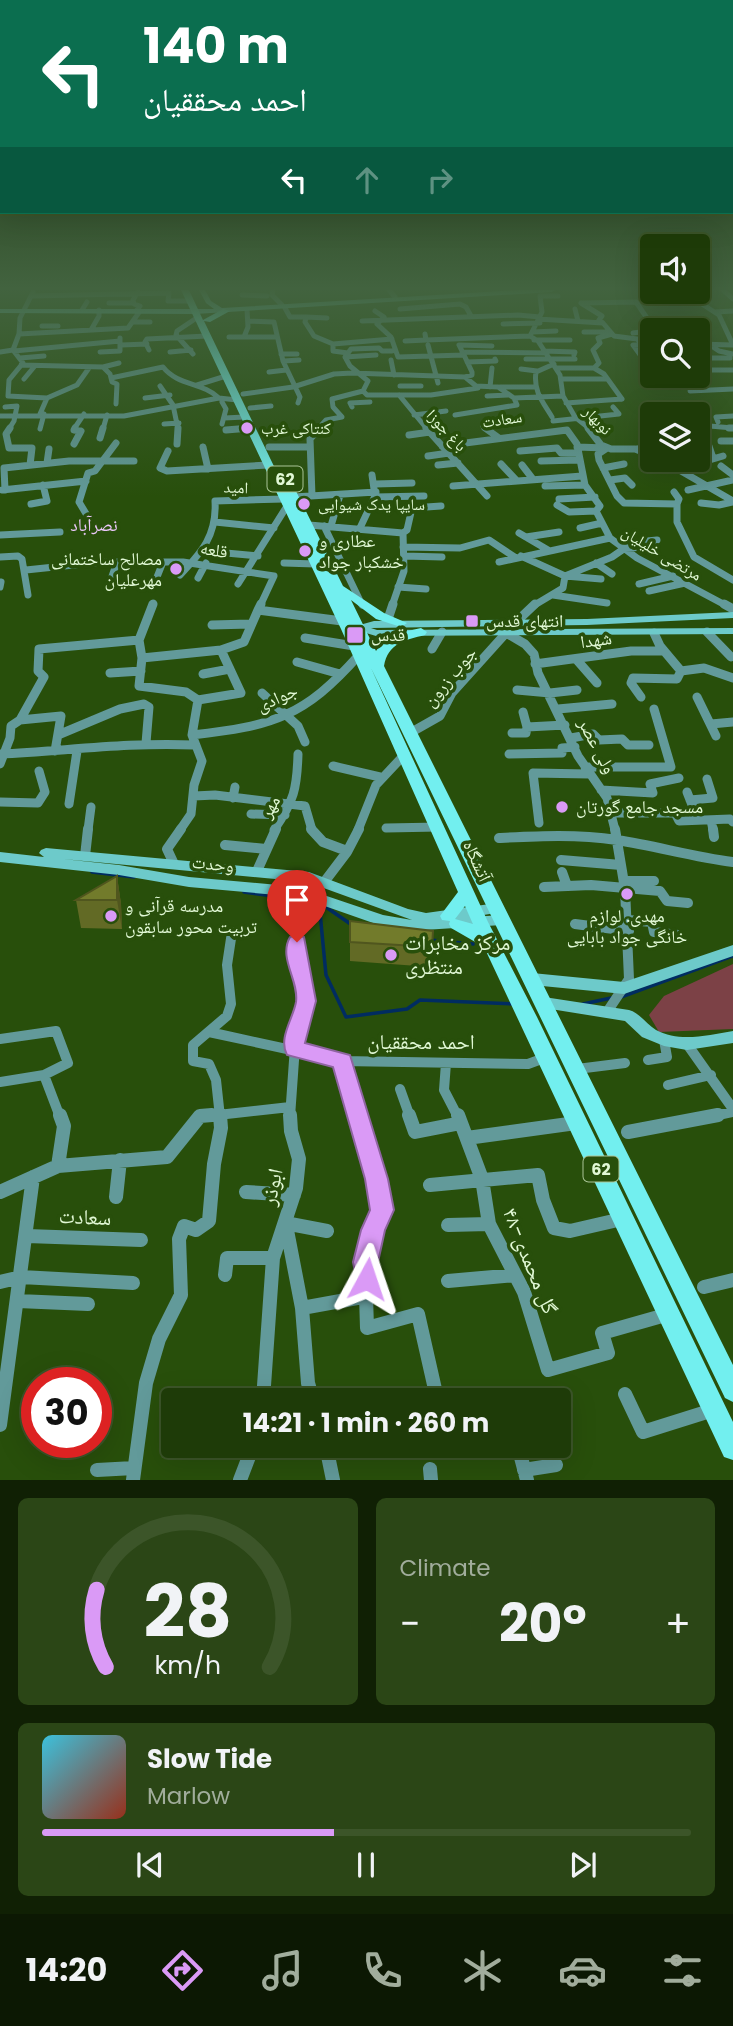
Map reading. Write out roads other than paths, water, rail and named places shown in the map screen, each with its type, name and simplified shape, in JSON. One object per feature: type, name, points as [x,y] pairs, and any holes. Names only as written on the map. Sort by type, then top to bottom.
[{"type":"main road","name":"آتشگاه","points":[[218,359],[237,394]]},
{"type":"main road","name":"آتشگاه","points":[[220,359],[247,413],[269,447],[270,462]]},
{"type":"main road","name":"آتشگاه","points":[[247,413],[250,428],[289,501],[315,564],[377,667],[733,1390]]},
{"type":"main road","name":"آتشگاه","points":[[289,501],[309,525],[337,584],[356,651],[491,945],[733,1448]]},
{"type":"main road","points":[[337,584],[362,605],[401,623]]},
{"type":"main road","points":[[350,626],[401,623],[506,633],[733,615]]},
{"type":"main road","points":[[350,626],[376,633],[442,632],[515,623],[654,633],[733,631]]},
{"type":"main road","points":[[377,667],[383,647],[391,640],[421,632]]},
{"type":"main road","name":"وحدت","points":[[0,849],[85,856],[175,869],[207,883],[300,892],[391,924],[419,926],[499,914]]},
{"type":"main road","name":"وحدت","points":[[0,857],[119,870],[208,867],[296,875],[325,881],[406,914],[452,920]]},
{"type":"main road","points":[[207,883],[198,876],[208,867]]},
{"type":"main road","points":[[467,892],[452,920],[478,934],[491,945]]},
{"type":"main road","points":[[544,1003],[616,999],[733,950]]},
{"type":"main road","points":[[532,979],[616,999],[629,1016],[648,1033],[664,1040],[687,1044],[733,1037]]},
{"type":"street","points":[[19,359],[37,366],[52,365],[59,368],[103,368],[119,363]]},
{"type":"street","points":[[31,359],[21,362],[9,380],[8,396],[47,398],[78,384],[89,368]]},
{"type":"street","points":[[283,359],[293,387],[300,397],[298,403]]},
{"type":"street","points":[[348,359],[350,369],[368,381],[368,399]]},
{"type":"street","points":[[431,359],[438,383]]},
{"type":"street","points":[[145,398],[220,400],[237,394],[293,387],[326,375],[359,374],[384,380],[394,375],[465,377],[472,375],[466,359]]},
{"type":"street","points":[[467,362],[496,361],[495,359]]},
{"type":"street","points":[[526,359],[594,368],[607,379],[622,400],[566,403]]},
{"type":"street","name":"نوبهار","points":[[550,359],[561,379],[566,403],[575,417],[607,448],[640,451]]},
{"type":"street","points":[[521,369],[537,371],[569,359]]},
{"type":"street","points":[[594,368],[599,363],[597,359]]},
{"type":"street","points":[[713,360],[722,359]]},
{"type":"street","points":[[391,360],[394,375]]},
{"type":"street","points":[[24,379],[37,366]]},
{"type":"street","points":[[98,376],[133,374],[143,367],[163,366],[173,379],[215,393],[226,410],[225,427]]},
{"type":"street","points":[[50,378],[59,368]]},
{"type":"street","points":[[103,368],[117,384],[116,404]]},
{"type":"street","points":[[491,387],[492,368]]},
{"type":"street","points":[[269,372],[286,370]]},
{"type":"street","points":[[537,371],[534,387],[553,419],[619,414],[613,407]]},
{"type":"street","points":[[712,372],[733,372]]},
{"type":"street","points":[[195,386],[226,376]]},
{"type":"street","points":[[400,386],[422,387],[416,376]]},
{"type":"street","points":[[204,377],[211,381]]},
{"type":"street","points":[[465,377],[482,391]]},
{"type":"street","points":[[561,379],[607,379]]},
{"type":"street","points":[[383,395],[384,380]]},
{"type":"street","points":[[263,383],[270,391]]},
{"type":"street","points":[[160,386],[172,400],[178,422],[177,444]]},
{"type":"street","points":[[25,396],[35,387]]},
{"type":"street","points":[[482,391],[491,387],[534,387]]},
{"type":"street","points":[[455,415],[517,405],[511,396],[498,387]]},
{"type":"street","points":[[722,389],[725,397]]},
{"type":"street","points":[[690,391],[733,389]]},
{"type":"street","points":[[352,407],[350,404],[383,395],[482,391],[511,396],[563,396]]},
{"type":"street","points":[[312,496],[310,439],[326,420],[342,417],[331,402],[332,399],[342,392],[368,399]]},
{"type":"street","points":[[447,393],[457,402]]},
{"type":"street","points":[[220,400],[237,394]]},
{"type":"street","points":[[591,394],[597,401]]},
{"type":"street","name":"باغ جوزا","points":[[399,395],[487,496]]},
{"type":"street","points":[[40,430],[47,398]]},
{"type":"street","points":[[158,402],[172,400]]},
{"type":"street","points":[[0,416],[105,412],[128,415],[172,400]]},
{"type":"street","points":[[128,415],[131,406]]},
{"type":"street","points":[[225,427],[247,413],[271,406]]},
{"type":"street","points":[[5,407],[17,407],[14,421],[6,434],[9,448],[32,448],[30,465]]},
{"type":"street","points":[[488,409],[497,415]]},
{"type":"street","points":[[414,415],[446,411]]},
{"type":"street","points":[[100,438],[105,412]]},
{"type":"street","points":[[65,461],[81,430],[74,430],[84,414]]},
{"type":"street","points":[[721,431],[716,417],[733,416]]},
{"type":"street","points":[[164,424],[178,422]]},
{"type":"street","name":"سعادت","points":[[442,446],[565,428],[582,423]]},
{"type":"street","points":[[483,426],[499,438]]},
{"type":"street","points":[[225,427],[250,428]]},
{"type":"street","points":[[565,428],[574,438],[585,485],[595,498]]},
{"type":"street","points":[[710,428],[721,431],[733,441]]},
{"type":"street","points":[[721,431],[733,428]]},
{"type":"street","points":[[409,435],[430,432]]},
{"type":"street","points":[[88,517],[79,502],[88,473],[95,471],[116,443]]},
{"type":"street","points":[[520,451],[542,450],[540,446],[556,445],[561,453],[577,453]]},
{"type":"street","points":[[203,447],[208,469]]},
{"type":"street","points":[[269,447],[310,447]]},
{"type":"street","points":[[541,461],[607,448]]},
{"type":"street","points":[[607,448],[598,454],[603,468],[624,503],[677,504]]},
{"type":"street","points":[[635,449],[640,448]]},
{"type":"street","points":[[47,463],[49,449]]},
{"type":"street","points":[[710,449],[713,458]]},
{"type":"street","points":[[168,452],[160,468],[167,471],[270,462]]},
{"type":"street","points":[[428,456],[449,453]]},
{"type":"street","points":[[710,459],[723,456]]},
{"type":"street","points":[[86,481],[3,490],[4,468],[65,461],[134,461]]},
{"type":"street","points":[[438,465],[458,463]]},
{"type":"street","points":[[501,464],[516,480]]},
{"type":"street","points":[[603,468],[624,464]]},
{"type":"street","points":[[522,465],[532,478]]},
{"type":"street","points":[[688,490],[733,478],[721,466]]},
{"type":"street","points":[[684,472],[733,501]]},
{"type":"street","points":[[360,528],[375,491],[372,475]]},
{"type":"street","points":[[453,486],[582,476]]},
{"type":"street","points":[[610,480],[625,478],[632,485]]},
{"type":"street","points":[[375,491],[412,483]]},
{"type":"street","points":[[31,504],[47,501],[43,485]]},
{"type":"street","points":[[545,486],[585,485]]},
{"type":"street","points":[[375,491],[424,495]]},
{"type":"street","name":"امید","points":[[180,575],[209,543],[215,522],[215,501],[245,505],[375,491]]},
{"type":"street","points":[[674,492],[679,499],[677,522],[694,557],[733,580]]},
{"type":"street","points":[[340,495],[327,526],[362,605]]},
{"type":"street","points":[[655,495],[660,504]]},
{"type":"street","points":[[595,498],[558,502],[569,512],[596,511]]},
{"type":"street","name":"مرتضی خلیلیان","points":[[595,498],[600,506],[596,511],[610,538],[637,558],[733,609]]},
{"type":"street","points":[[239,584],[289,501]]},
{"type":"street","points":[[701,503],[721,507],[733,501]]},
{"type":"street","points":[[388,619],[404,571],[403,533],[407,530],[411,509],[441,506]]},
{"type":"street","points":[[215,522],[274,528]]},
{"type":"street","points":[[580,527],[602,523]]},
{"type":"street","points":[[309,525],[403,533]]},
{"type":"street","points":[[548,550],[522,535],[559,531]]},
{"type":"street","points":[[0,535],[60,532]]},
{"type":"street","points":[[499,562],[610,538]]},
{"type":"street","points":[[404,552],[460,548],[489,540],[565,576],[601,579]]},
{"type":"street","points":[[617,543],[657,540]]},
{"type":"street","points":[[565,576],[625,548],[651,547]]},
{"type":"street","points":[[404,552],[442,557]]},
{"type":"street","points":[[226,553],[258,556]]},
{"type":"street","points":[[0,557],[18,556],[26,570],[28,595]]},
{"type":"street","points":[[110,582],[117,562]]},
{"type":"street","name":"قلعه","points":[[26,570],[117,562],[192,562],[274,576],[258,610]]},
{"type":"street","points":[[153,587],[163,562]]},
{"type":"street","points":[[285,563],[315,564]]},
{"type":"street","points":[[596,563],[612,574]]},
{"type":"street","points":[[198,578],[206,564]]},
{"type":"street","points":[[515,623],[537,602],[563,588],[565,576]]},
{"type":"street","points":[[643,584],[673,576]]},
{"type":"street","points":[[0,587],[1,582]]},
{"type":"street","points":[[643,584],[685,583]]},
{"type":"street","points":[[398,587],[426,589]]},
{"type":"street","points":[[553,595],[608,602]]},
{"type":"street","points":[[153,604],[139,640],[142,658],[139,686],[186,692],[198,700],[241,692],[222,649]]},
{"type":"street","points":[[142,658],[222,649],[244,642],[258,610],[350,626]]},
{"type":"street","points":[[212,625],[250,624]]},
{"type":"street","points":[[432,649],[442,632]]},
{"type":"street","points":[[707,632],[731,657]]},
{"type":"street","name":"ولی عصر","points":[[506,633],[526,644],[534,654],[536,672],[550,693],[587,770],[607,798],[625,885],[628,926],[629,979],[616,999]]},
{"type":"street","name":"جوب زرون","points":[[410,733],[440,716],[443,706],[481,661],[496,649],[506,633]]},
{"type":"street","points":[[654,633],[661,652],[674,660],[681,671]]},
{"type":"street","points":[[305,638],[356,651]]},
{"type":"street","points":[[1,757],[11,726],[20,720],[44,677],[37,671],[39,649],[139,640]]},
{"type":"street","name":"جوادی","points":[[1,757],[193,740],[267,722],[286,714],[329,688],[356,651]]},
{"type":"street","name":"شهدا","points":[[536,664],[631,652],[661,652]]},
{"type":"street","points":[[576,659],[597,683]]},
{"type":"street","points":[[297,662],[340,674]]},
{"type":"street","points":[[681,671],[705,668],[733,678]]},
{"type":"street","points":[[204,674],[230,669]]},
{"type":"street","points":[[110,673],[141,671]]},
{"type":"street","points":[[641,697],[631,683],[633,678],[677,679],[681,671]]},
{"type":"street","points":[[517,690],[550,693],[577,690]]},
{"type":"street","points":[[262,693],[298,726],[305,742]]},
{"type":"street","points":[[697,697],[716,736]]},
{"type":"street","points":[[175,869],[167,849],[191,814],[202,761],[193,740],[198,700]]},
{"type":"street","points":[[58,735],[120,709],[144,704],[149,707],[146,743]]},
{"type":"street","points":[[558,709],[612,704]]},
{"type":"street","points":[[540,823],[533,774],[618,765],[671,767],[654,709]]},
{"type":"street","points":[[512,733],[526,733],[523,712]]},
{"type":"street","points":[[20,720],[61,716],[55,751]]},
{"type":"street","points":[[710,724],[733,722]]},
{"type":"street","points":[[527,727],[565,725]]},
{"type":"street","points":[[509,754],[562,753],[562,748],[593,734],[599,740],[622,739],[628,745],[649,745]]},
{"type":"street","points":[[69,804],[77,751]]},
{"type":"street","name":"مهر","points":[[257,872],[266,849],[292,802],[297,781],[298,754]]},
{"type":"street","points":[[325,881],[347,851],[369,796],[380,777],[405,754]]},
{"type":"street","points":[[332,766],[380,777]]},
{"type":"street","points":[[0,803],[38,803],[45,792],[39,771]]},
{"type":"street","points":[[601,790],[653,793],[650,784],[664,784],[669,779],[678,778]]},
{"type":"street","points":[[698,820],[688,796],[713,798],[707,779]]},
{"type":"street","points":[[233,798],[235,787]]},
{"type":"street","points":[[194,796],[204,793],[292,802],[305,806],[314,834],[325,845],[347,851]]},
{"type":"street","points":[[85,856],[91,807]]},
{"type":"street","points":[[611,813],[675,813],[679,821],[730,819],[733,822]]},
{"type":"street","points":[[251,814],[285,815]]},
{"type":"street","points":[[711,820],[714,837]]},
{"type":"street","points":[[386,828],[439,827]]},
{"type":"street","points":[[499,838],[565,835],[617,840],[659,848],[691,858],[733,862]]},
{"type":"street","points":[[225,845],[266,849]]},
{"type":"street","points":[[567,886],[562,866],[587,860],[594,866],[621,865]]},
{"type":"street","points":[[544,887],[625,885],[654,881]]},
{"type":"street","points":[[625,885],[660,891],[667,901],[688,903]]},
{"type":"street","points":[[575,924],[628,926],[652,922],[654,932],[678,935]]},
{"type":"street","points":[[97,1470],[134,1474],[146,1383],[159,1339],[181,1295],[179,1239],[184,1226],[196,1230],[209,1221],[214,1164],[221,1128],[216,1080],[209,1064],[193,1061],[193,1045],[227,1016],[231,1004],[227,965],[232,932]]},
{"type":"street","name":"ابوذر","points":[[264,1388],[273,1258],[294,1195],[299,1159],[291,1131],[290,1107],[296,1032],[306,1001],[305,984],[297,964],[297,942]]},
{"type":"street","points":[[0,1039],[56,1031],[68,1063],[44,1075],[0,1082]]},
{"type":"street","name":"احمد محققیان","points":[[209,1032],[342,1061],[473,1061],[528,1064],[547,1057]]},
{"type":"street","points":[[648,1060],[667,1056],[664,1040]]},
{"type":"street","points":[[628,1132],[733,1110],[687,1044]]},
{"type":"street","points":[[342,1061],[376,1179],[382,1210],[373,1230],[365,1262],[367,1328],[418,1314],[435,1388]]},
{"type":"street","name":"۴۸-گل محمدی","points":[[446,1063],[444,1090],[467,1138],[482,1179],[489,1224],[524,1292],[548,1370],[608,1353],[602,1333],[669,1314]]},
{"type":"street","points":[[576,1069],[625,1063]]},
{"type":"street","points":[[44,1075],[64,1126],[58,1166]]},
{"type":"street","points":[[668,1085],[711,1075]]},
{"type":"street","points":[[400,1089],[415,1132],[461,1123]]},
{"type":"street","points":[[0,1192],[58,1166],[167,1157],[200,1116],[290,1107]]},
{"type":"street","points":[[467,1138],[578,1123]]},
{"type":"street","points":[[116,1197],[120,1160]]},
{"type":"street","points":[[430,1185],[538,1175],[543,1200],[554,1228],[570,1231],[624,1219]]},
{"type":"street","points":[[0,1425],[33,1177]]},
{"type":"street","points":[[246,1192],[294,1195]]},
{"type":"street","points":[[309,1388],[302,1308],[285,1223],[325,1232]]},
{"type":"street","points":[[448,1225],[489,1224]]},
{"type":"street","name":"سعادت","points":[[27,1236],[141,1240]]},
{"type":"street","points":[[225,1275],[227,1258],[273,1258]]},
{"type":"street","points":[[448,1281],[515,1275]]},
{"type":"street","points":[[0,1282],[21,1277],[133,1283]]},
{"type":"street","points":[[704,1287],[733,1280]]},
{"type":"street","points":[[302,1308],[368,1296]]},
{"type":"street","points":[[18,1301],[88,1304]]},
{"type":"street","points":[[625,1394],[643,1432],[715,1409]]},
{"type":"street","points":[[240,1480],[248,1458]]},
{"type":"street","points":[[328,1458],[333,1480]]},
{"type":"street","points":[[521,1458],[526,1475],[556,1465]]},
{"type":"waterway","points":[[92,872],[134,877]]},
{"type":"waterway","points":[[244,892],[310,901]]},
{"type":"waterway","points":[[319,902],[326,975],[346,1017],[407,1009],[420,1000],[513,1004]]},
{"type":"waterway","points":[[323,905],[352,925]]},
{"type":"waterway","points":[[430,940],[473,944]]},
{"type":"waterway","points":[[621,997],[733,956]]},
{"type":"waterway","points":[[583,1004],[611,998]]},
{"type":"place","name":"کنتاکی غرب","points":[[247,428]]},
{"type":"place","name":"سایپا یدک شیوایی","points":[[304,504]]},
{"type":"place","name":"عطاری و خشکبار جواد","points":[[305,551]]},
{"type":"place","name":"مصالح ساختمانی مهرعلیان","points":[[176,569]]},
{"type":"place","name":"انتهای قدس","points":[[472,621]]},
{"type":"place","name":"قدس","points":[[355,635]]},
{"type":"place","name":"مسجد جامع گورتان","points":[[562,807]]},
{"type":"place","name":"مهدی. لوازم خانگی جواد بابایی","points":[[627,894]]},
{"type":"place","name":"مدرسه قرآنی و تربیت محور سابقون","points":[[111,916]]},
{"type":"place","name":"مرکز مخابرات منتظری","points":[[391,955]]},
{"type":"district","name":"نصرآباد","points":[[94,525]]}]
